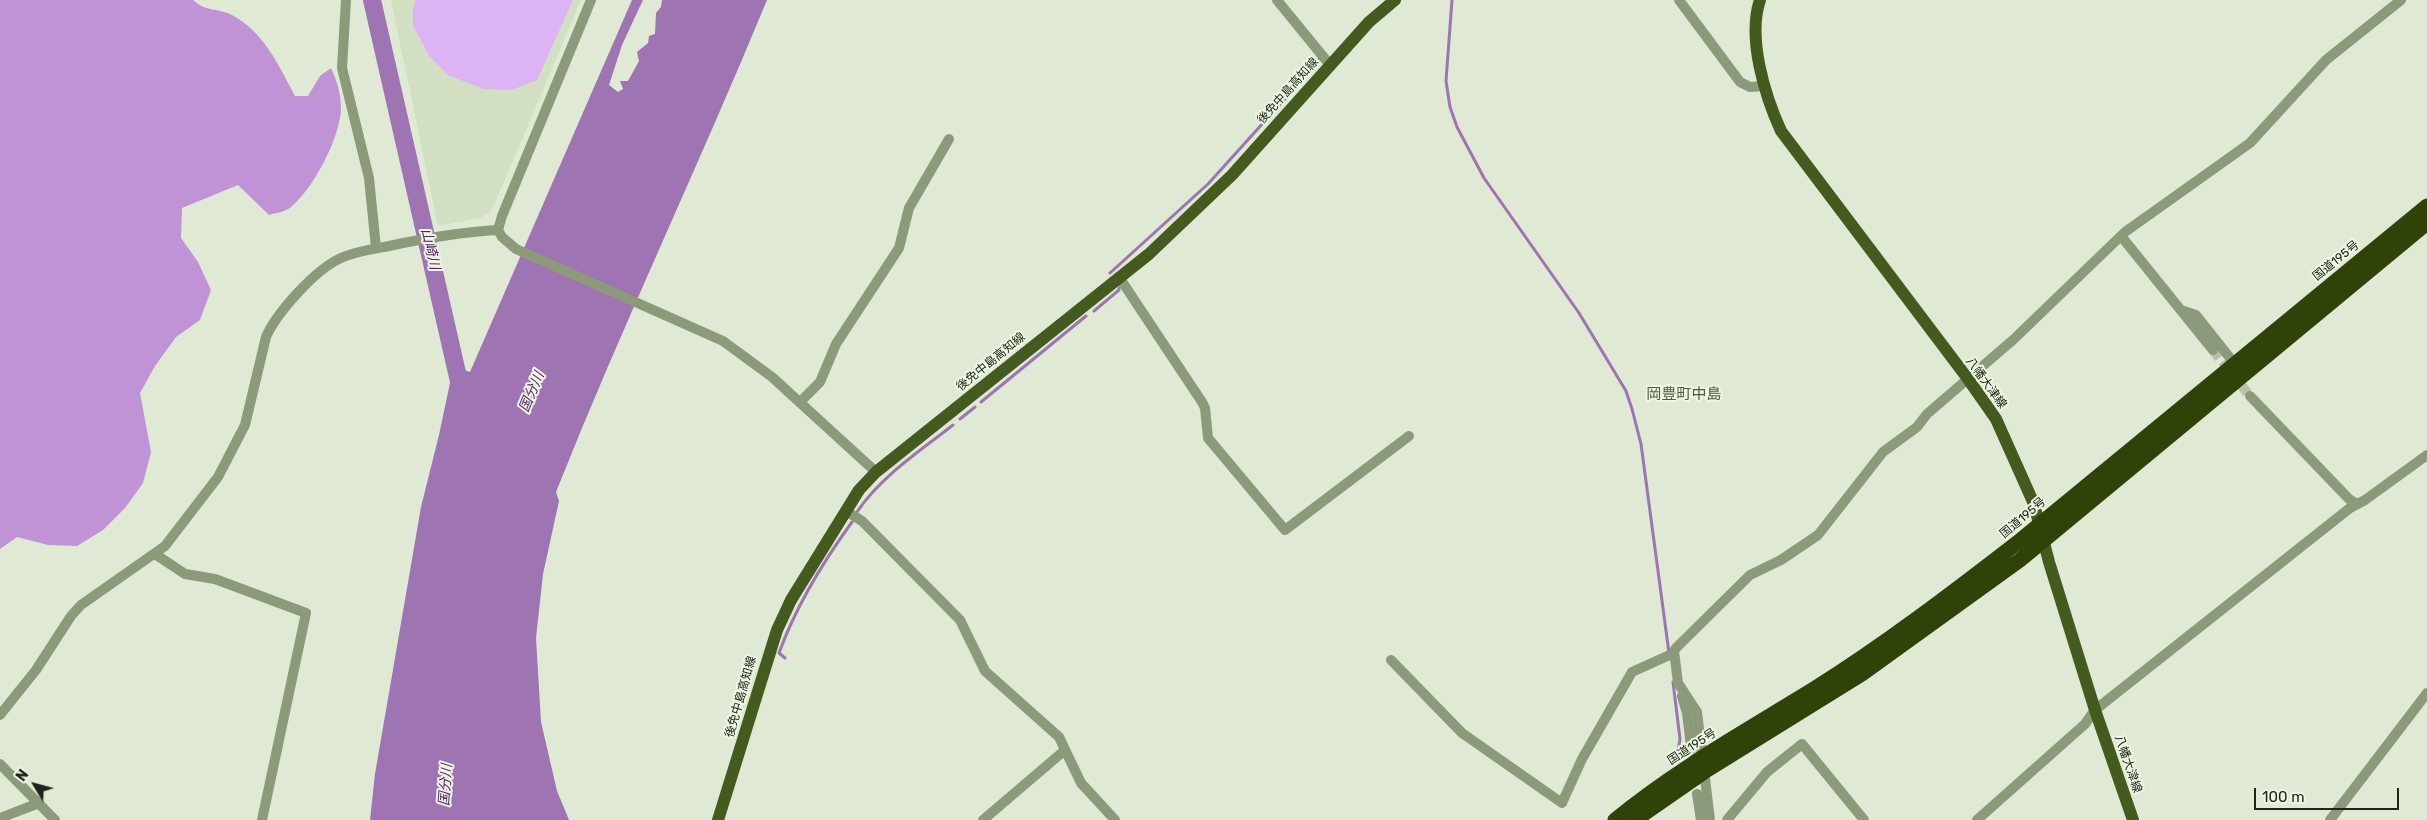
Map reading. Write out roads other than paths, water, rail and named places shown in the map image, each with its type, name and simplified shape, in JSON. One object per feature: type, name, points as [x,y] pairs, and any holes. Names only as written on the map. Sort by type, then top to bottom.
[{"type":"highway","name":"国道195号","points":[[1635,820],[1704,772],[1789,721],[1908,643],[2020,560],[2427,206]]},
{"type":"highway","name":"国道195号","points":[[1615,820],[1643,797],[1702,757],[1815,688],[1947,597],[2427,223]]},
{"type":"main road","name":"後免中島高知線","points":[[718,820],[777,630],[791,600],[859,490],[876,472],[1180,226],[1232,175],[1369,22],[1395,0]]},
{"type":"main road","name":"八幡大津線","points":[[1760,0],[1756,37],[1764,86],[1781,131],[1968,380],[1996,419],[2006,437],[2034,504],[2095,710],[2133,820]]},
{"type":"street","points":[[346,0],[342,68],[369,178],[376,248]]},
{"type":"street","points":[[498,230],[541,126],[544,112],[591,0]]},
{"type":"street","points":[[1277,0],[1330,65]]},
{"type":"street","points":[[1679,0],[1740,82],[1750,87],[1764,86]]},
{"type":"street","points":[[1391,660],[1462,733],[1562,803],[1582,759],[1632,672],[1671,655],[1676,647],[1717,609],[1741,581],[1750,574],[1781,560],[1818,535],[1883,452],[1917,427],[1927,414],[2014,339],[2122,236],[2250,143],[2326,60],[2401,0]]},
{"type":"street","points":[[800,402],[820,382],[836,344],[899,248],[909,208],[950,139]]},
{"type":"street","points":[[0,715],[27,682],[71,616],[87,601],[156,554],[173,536],[218,477],[245,425],[266,337],[278,317],[329,265],[340,258],[376,248],[459,232],[498,230]]},
{"type":"street","points":[[498,230],[508,242],[527,254],[666,314],[723,341],[772,377],[876,472]]},
{"type":"street","points":[[2122,236],[2213,350]]},
{"type":"street","points":[[1119,277],[1202,402],[1205,408],[1205,430],[1208,438],[1285,530],[1409,436]]},
{"type":"street","points":[[2180,310],[2196,315],[2239,369]]},
{"type":"street","points":[[2250,396],[2349,499],[2357,504]]},
{"type":"street","points":[[1977,820],[2085,724],[2095,710],[2357,504],[2427,455]]},
{"type":"street","points":[[846,511],[862,521],[960,620],[985,671],[1058,737],[1081,783],[1115,820]]},
{"type":"street","points":[[156,554],[185,574],[215,579],[306,613],[262,820]]},
{"type":"street","points":[[1671,655],[1687,713],[1691,746]]},
{"type":"street","points":[[1678,683],[1696,712],[1710,820]]},
{"type":"street","points":[[2330,820],[2427,693]]},
{"type":"street","points":[[1727,820],[1767,772],[1802,744],[1864,820]]},
{"type":"street","points":[[983,820],[1065,750]]},
{"type":"street","points":[[0,764],[56,820]]},
{"type":"street","points":[[1697,794],[1701,820]]},
{"type":"street","points":[[0,818],[39,803]]},
{"type":"water","name":"国分川","points":[[632,0],[643,0],[622,45],[609,85],[618,92],[623,89],[620,81],[628,81],[639,61],[637,52],[648,43],[649,36],[655,34],[656,13],[661,7],[662,0],[767,0],[607,368],[556,492],[559,501],[543,574],[536,638],[541,722],[557,791],[569,820],[370,820],[375,774],[421,507],[450,383],[464,370],[470,372]]},
{"type":"waterway","name":"山崎川","points":[[372,0],[463,399]]},
{"type":"waterway","points":[[1452,0],[1446,81],[1450,107],[1457,127],[1484,178],[1579,313],[1626,391],[1632,409],[1641,444],[1669,653]]},
{"type":"waterway","points":[[1110,273],[1208,184],[1320,60],[1319,58]]},
{"type":"waterway","points":[[1094,311],[1119,288]]},
{"type":"waterway","points":[[981,402],[1086,316]]},
{"type":"waterway","points":[[960,419],[975,407]]},
{"type":"waterway","points":[[857,512],[866,499],[889,476],[953,425]]},
{"type":"waterway","points":[[785,658],[779,653],[802,601],[852,522]]},
{"type":"waterway","points":[[1673,682],[1680,739],[1678,751]]},
{"type":"tunnel","points":[[2213,350],[2250,396]]},
{"type":"tunnel","points":[[1691,746],[1697,794]]},
{"type":"district","name":"岡豊町中島","points":[[1684,395]]}]
